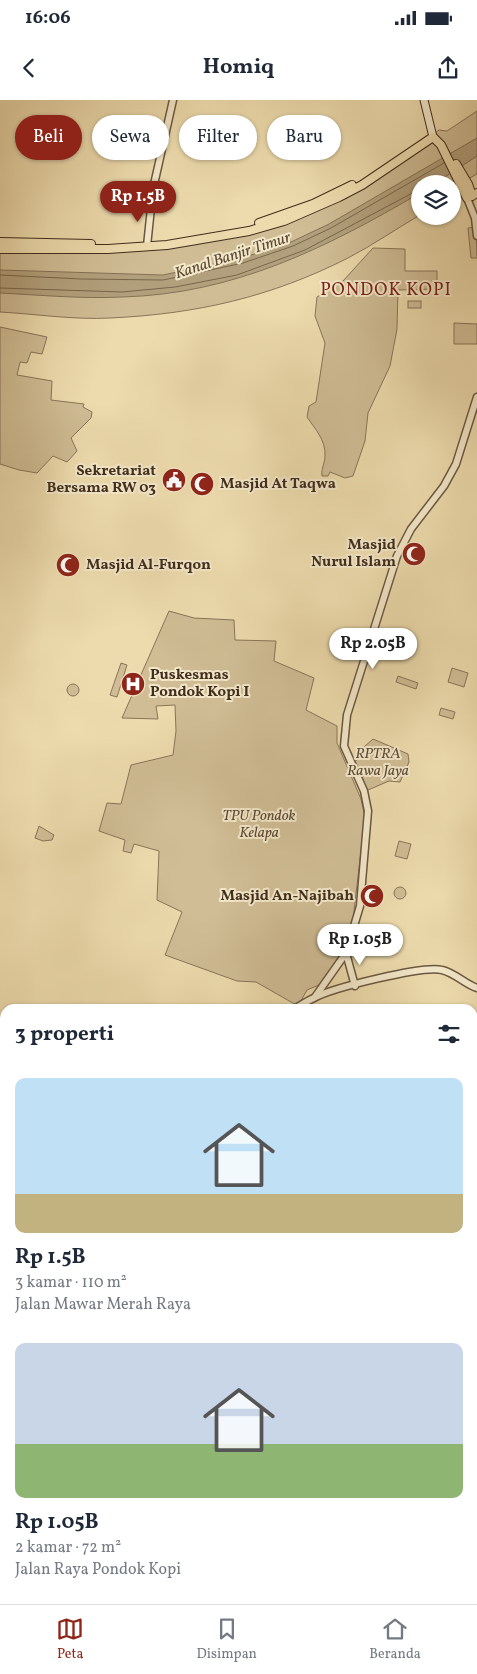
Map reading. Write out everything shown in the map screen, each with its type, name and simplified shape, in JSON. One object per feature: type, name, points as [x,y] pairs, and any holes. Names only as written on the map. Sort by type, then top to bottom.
[{"type":"main road","points":[[424,100],[427,116],[426,122],[431,136],[443,144],[469,191]]},
{"type":"main road","points":[[4,246],[147,244],[205,239],[284,218],[362,184],[431,136]]},
{"type":"street","points":[[147,244],[153,190],[173,100]]},
{"type":"street","points":[[469,191],[477,236]]},
{"type":"street","points":[[315,997],[346,953],[359,915],[368,811],[362,784],[344,746],[347,715],[397,556],[411,529],[444,486],[456,464],[477,397]]},
{"type":"street","points":[[346,953],[355,986]]},
{"type":"street","points":[[303,1004],[315,997],[428,969],[449,973],[477,988]]},
{"type":"green space","points":[[477,111],[477,138],[451,154],[435,133],[439,130],[447,131]]},
{"type":"green space","points":[[433,137],[455,175],[411,175],[411,220],[348,258],[319,272],[262,293],[203,308],[142,316],[83,318],[0,312],[0,249],[120,248],[249,231],[341,196]]},
{"type":"green space","points":[[477,156],[477,174],[466,180],[458,168]]},
{"type":"green space","points":[[476,227],[477,258],[471,258],[468,228]]},
{"type":"green space","points":[[373,248],[405,249],[405,271],[437,271],[437,289],[398,290],[397,329],[390,366],[368,413],[365,441],[353,476],[345,478],[330,472],[328,476],[322,476],[325,456],[324,445],[307,417],[309,406],[316,402],[325,343],[315,316],[317,297],[343,281]]},
{"type":"green space","points":[[408,301],[421,301],[421,308],[408,308]]},
{"type":"green space","points":[[454,323],[477,324],[477,344],[454,344]]},
{"type":"green space","points":[[0,327],[47,337],[42,354],[31,352],[27,363],[20,362],[17,375],[52,381],[51,400],[84,404],[83,407],[92,412],[91,418],[71,438],[77,451],[67,462],[53,456],[37,473],[0,464]]},
{"type":"green space","name":"TPU Pondok Kelapa","points":[[169,611],[194,618],[234,620],[235,640],[276,641],[274,661],[314,678],[306,710],[337,726],[337,743],[361,799],[365,817],[352,928],[337,961],[319,985],[307,990],[299,1004],[294,1004],[256,982],[237,981],[165,955],[182,912],[157,900],[159,851],[134,844],[131,853],[123,851],[125,840],[99,831],[107,803],[121,804],[131,765],[173,755],[176,731],[175,705],[156,706],[158,719],[122,718]]},
{"type":"green space","points":[[121,663],[127,665],[117,697],[110,695]]},
{"type":"green space","points":[[452,668],[468,673],[464,687],[448,682]]},
{"type":"green space","points":[[398,676],[418,683],[416,689],[396,682]]},
{"type":"green space","points":[[71,684],[75,684],[79,690],[75,696],[71,696],[67,692],[67,688]]},
{"type":"green space","points":[[441,708],[455,712],[453,719],[439,715]]},
{"type":"green space","name":"RPTRA Rawa Jaya","points":[[373,739],[408,754],[409,762],[400,782],[389,781],[368,790],[351,769],[364,747]]},
{"type":"green space","points":[[39,826],[54,835],[52,840],[43,841],[35,838]]},
{"type":"green space","points":[[399,841],[411,844],[407,859],[395,856]]},
{"type":"green space","points":[[398,887],[402,887],[406,893],[402,899],[398,899],[394,895],[394,891]]},
{"type":"water","points":[[477,138],[477,156],[448,175],[413,175]]},
{"type":"water","points":[[411,176],[411,198],[350,232],[314,249],[241,277],[203,287],[163,294],[122,297],[76,297],[0,293],[0,270],[163,275],[242,258],[291,242],[329,224]]},
{"type":"place","name":"Sekretariat Bersama RW 03","points":[[174,480]]},
{"type":"place","name":"Masjid At Taqwa","points":[[202,484]]},
{"type":"place","name":"Masjid Nurul Islam","points":[[414,554]]},
{"type":"place","name":"Masjid Al-Furqon","points":[[68,565]]},
{"type":"place","name":"Puskesmas Pondok Kopi I","points":[[133,684]]},
{"type":"place","name":"Masjid An-Najibah","points":[[372,896]]},
{"type":"district","name":"PONDOK KOPI","points":[[386,290]]},
{"type":"water label","name":"Kanal Banjir Timur","points":[[233,256]]}]
